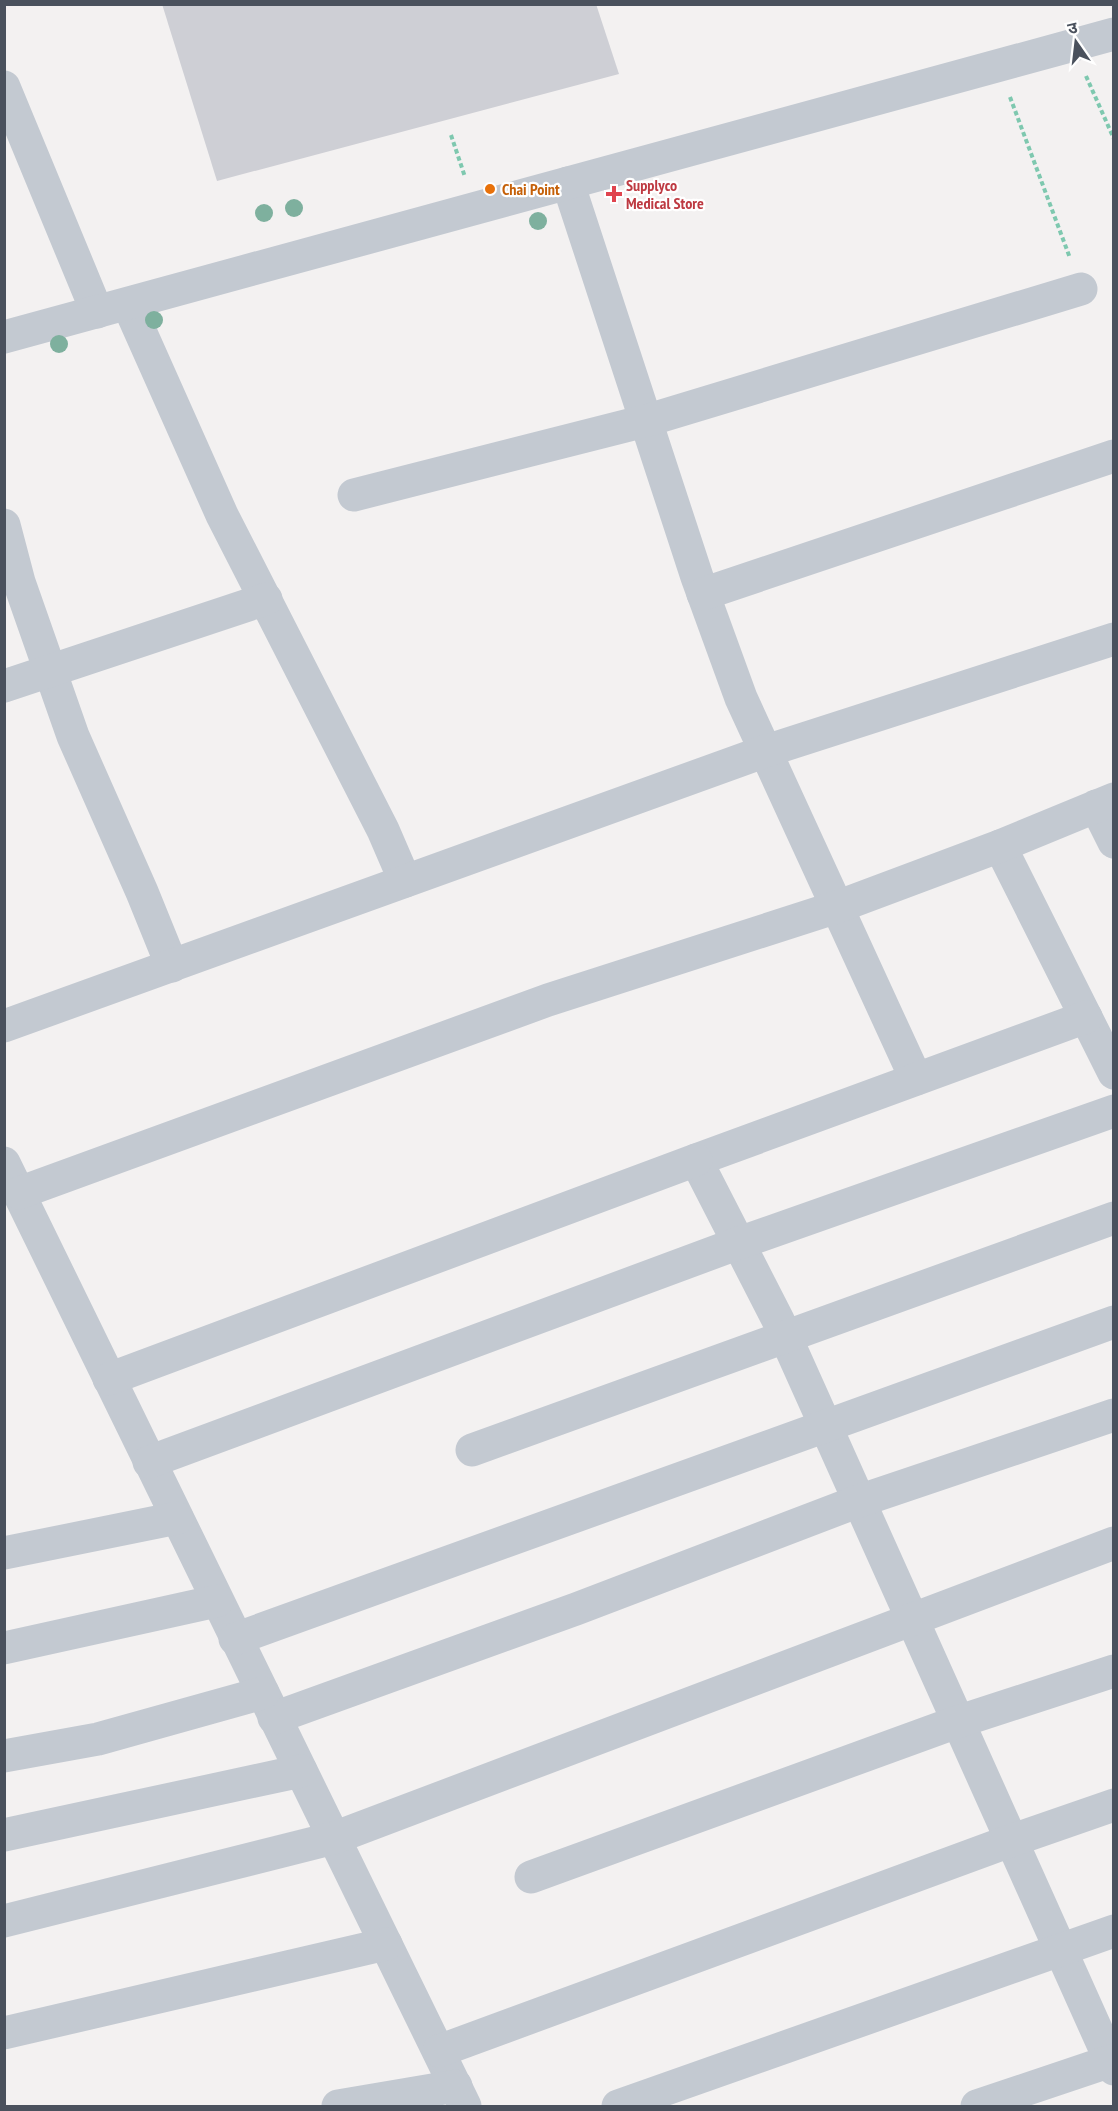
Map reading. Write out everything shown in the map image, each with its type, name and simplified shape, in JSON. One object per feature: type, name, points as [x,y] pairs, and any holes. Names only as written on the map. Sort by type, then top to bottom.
[{"type":"street","points":[[4,337],[1113,34]]},
{"type":"street","points":[[4,87],[112,308],[266,599],[383,830],[405,881]]},
{"type":"street","points":[[568,183],[703,594],[741,698],[916,1079]]},
{"type":"street","points":[[354,495],[645,421],[1081,289]]},
{"type":"street","points":[[703,594],[1113,456]]},
{"type":"street","points":[[4,525],[19,582],[72,736],[142,892],[172,966]]},
{"type":"street","points":[[4,686],[266,599]]},
{"type":"street","points":[[4,1026],[766,751],[1113,639]]},
{"type":"street","points":[[19,1193],[548,1000],[837,907],[1000,846],[1105,802],[1113,842]]},
{"type":"street","points":[[1000,846],[1113,1070]]},
{"type":"street","points":[[109,1379],[1086,1017]]},
{"type":"street","points":[[149,1462],[739,1243],[1113,1111]]},
{"type":"street","points":[[696,1160],[786,1337],[1112,2064],[977,2106]]},
{"type":"street","points":[[4,1163],[235,1639],[461,2096],[338,2106]]},
{"type":"street","points":[[472,1450],[1113,1218]]},
{"type":"street","points":[[235,1639],[1113,1322]]},
{"type":"street","points":[[4,1756],[268,1706],[576,1609],[858,1501],[1113,1415]]},
{"type":"street","points":[[4,1554],[177,1518]]},
{"type":"street","points":[[4,1921],[334,1838],[1113,1543]]},
{"type":"street","points":[[4,1648],[217,1601]]},
{"type":"street","points":[[531,1877],[957,1722],[1113,1671]]},
{"type":"street","points":[[4,1835],[301,1772]]},
{"type":"street","points":[[439,2051],[1010,1840],[1113,1805]]},
{"type":"street","points":[[618,2106],[1113,1931]]},
{"type":"street","points":[[4,2033],[386,1944]]},
{"type":"path","points":[[1073,45],[1113,139]]},
{"type":"path","points":[[998,65],[1081,289]]},
{"type":"path","points":[[451,135],[474,209]]},
{"type":"building","points":[[162,4],[596,4],[619,74],[217,181]]},
{"type":"place","name":"Chai Point","points":[[490,189]]},
{"type":"place","name":"Supplyco Medical Store","points":[[614,194]]}]
